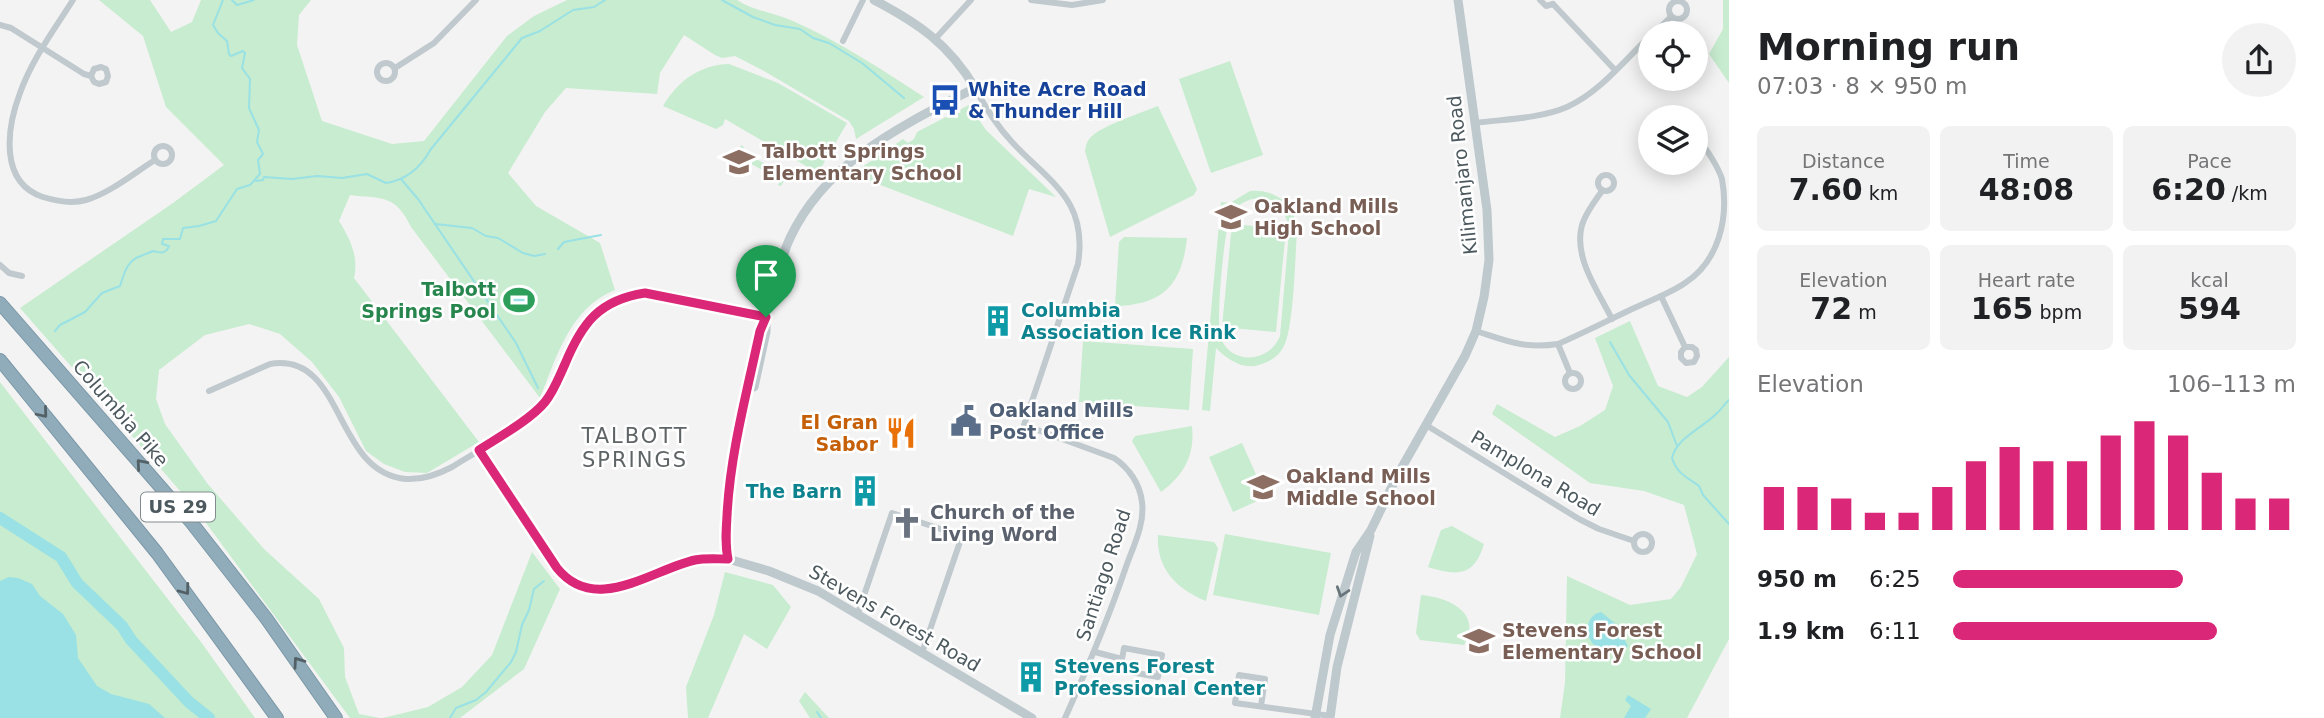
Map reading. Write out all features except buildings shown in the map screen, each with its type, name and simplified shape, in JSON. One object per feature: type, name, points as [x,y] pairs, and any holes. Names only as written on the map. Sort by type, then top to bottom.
[{"type":"highway","name":"Columbia Pike","points":[[0,303],[191,522],[266,618],[336,718]]},
{"type":"highway","name":"US 29","points":[[0,360],[157,553],[277,718]]},
{"type":"street","points":[[73,0],[42,49],[19,94],[8,146],[9,165],[16,181],[22,187],[47,199],[67,202],[86,200],[105,192],[155,160]]},
{"type":"street","points":[[394,68],[434,43],[476,0]]},
{"type":"street","points":[[843,41],[863,0]]},
{"type":"street","points":[[728,559],[737,473],[766,332],[766,317],[775,276],[801,217],[831,179],[878,141],[975,88],[956,60],[936,38],[914,22],[874,0]]},
{"type":"street","points":[[936,38],[971,0]]},
{"type":"street","points":[[1033,0],[1072,5],[1103,0]]},
{"type":"street","name":"Kilimanjaro Road","points":[[1315,716],[1323,663],[1337,606],[1356,552],[1371,530],[1397,475],[1452,382],[1476,331],[1487,281],[1489,237],[1458,0]]},
{"type":"street","points":[[1539,0],[1546,6],[1555,2],[1615,70]]},
{"type":"street","points":[[1667,21],[1671,17]]},
{"type":"street","points":[[0,25],[11,28],[91,76]]},
{"type":"street","points":[[1475,123],[1549,113],[1566,107],[1592,91],[1638,48]]},
{"type":"street","name":"Santiago Road","points":[[975,88],[1002,131],[1065,194],[1075,213],[1080,238],[1078,264],[1024,425],[1114,458],[1129,472],[1140,492],[1143,514],[1140,525],[1095,652],[1065,718]]},
{"type":"street","points":[[1476,331],[1532,347],[1559,344],[1686,283],[1702,269],[1715,250],[1724,229],[1726,209],[1722,178],[1708,155]]},
{"type":"street","points":[[1602,191],[1583,223],[1581,250],[1583,260],[1612,319]]},
{"type":"street","points":[[0,265],[9,273],[22,276]]},
{"type":"street","points":[[209,391],[270,363],[288,362],[304,369],[324,390],[340,413],[360,454],[375,468],[389,476],[408,479],[430,477],[446,471],[479,450],[543,405],[555,387],[580,331],[610,303],[645,293],[766,317]]},
{"type":"street","points":[[1661,296],[1685,347]]},
{"type":"street","points":[[1559,344],[1570,373]]},
{"type":"street","name":"Pamplona Road","points":[[1426,425],[1588,524],[1634,541]]},
{"type":"street","name":"Stevens Forest Road","points":[[479,450],[557,568],[575,585],[600,591],[697,560],[728,559],[769,570],[803,584],[858,613],[1032,718]]},
{"type":"street","points":[[858,613],[892,513],[962,536],[922,653]]},
{"type":"street","name":"Kilimanjaro Road","points":[[1330,717],[1337,667],[1367,556],[1371,530]]},
{"type":"street","points":[[1124,648],[1162,655],[1158,677],[1120,670],[1122,659],[1124,648]]},
{"type":"street","points":[[1095,652],[1122,659]]},
{"type":"street","points":[[1261,706],[1265,678],[1239,675],[1235,703],[1330,717]]},
{"type":"green space","points":[[99,0],[150,0],[171,32],[192,22],[201,0],[311,0],[299,15],[297,45],[322,121],[392,144],[424,141],[507,36],[534,16],[567,0],[737,0],[793,21],[827,38],[924,97],[856,139],[849,121],[764,71],[735,56],[722,58],[715,55],[684,35],[660,73],[657,94],[566,88],[545,112],[508,173],[536,206],[600,243],[615,290],[600,298],[576,321],[559,350],[540,398],[399,209],[393,203],[380,198],[350,195],[339,221],[352,248],[354,278],[479,442],[427,473],[405,472],[384,464],[366,451],[339,397],[312,362],[280,334],[249,324],[205,335],[159,370],[156,399],[165,424],[207,483],[264,549],[319,599],[344,648],[345,677],[359,714],[380,718],[350,718],[195,508],[20,308],[224,165],[166,107],[143,36]]},
{"type":"green space","points":[[1723,0],[1729,0],[1729,83],[1709,54],[1723,29]]},
{"type":"green space","points":[[1230,61],[1263,155],[1211,173],[1179,79]]},
{"type":"green space","points":[[729,64],[778,83],[847,123],[818,173],[725,119],[723,125],[716,129],[663,106],[675,89],[690,76],[708,67]]},
{"type":"green space","points":[[969,105],[986,130],[1056,197],[1029,189],[1013,236],[852,174],[903,139],[908,143],[914,139],[917,132]]},
{"type":"green space","points":[[1158,106],[1197,189],[1194,195],[1110,237],[1085,151],[1087,143],[1092,136],[1105,128]]},
{"type":"green space","points":[[741,145],[744,147],[742,151],[783,174],[789,172],[781,186],[778,185],[780,180],[739,157],[733,160]]},
{"type":"green space","points":[[1250,191],[1260,191],[1276,196],[1289,207],[1297,232],[1292,308],[1284,346],[1280,353],[1263,364],[1241,365],[1216,348],[1210,411],[1202,410],[1221,202],[1230,203]],"holes":[[[1260,199],[1278,206],[1288,224],[1280,336],[1268,351],[1242,357],[1227,348],[1219,330],[1223,257],[1228,224],[1233,212],[1245,202]]]},
{"type":"green space","points":[[1232,224],[1286,229],[1276,332],[1222,327]]},
{"type":"green space","points":[[1124,237],[1187,238],[1181,268],[1168,289],[1146,301],[1115,306],[1119,242]]},
{"type":"green space","points":[[1630,321],[1658,386],[1687,397],[1702,387],[1729,357],[1729,639],[1687,718],[1560,718],[1565,683],[1567,576],[1630,605],[1671,599],[1681,587],[1697,554],[1684,505],[1644,491],[1590,483],[1492,414],[1497,404],[1555,437],[1580,426],[1605,410],[1613,386],[1595,338]]},
{"type":"green space","points":[[1083,341],[1193,349],[1189,410],[1079,402]]},
{"type":"green space","points":[[0,382],[201,642],[255,718],[0,718]]},
{"type":"green space","points":[[1192,426],[1192,446],[1186,464],[1176,479],[1161,492],[1132,441],[1135,436]]},
{"type":"green space","points":[[1242,443],[1266,497],[1233,512],[1209,457]]},
{"type":"green space","points":[[1452,526],[1484,544],[1480,555],[1470,568],[1463,571],[1448,572],[1428,567],[1441,530]]},
{"type":"green space","points":[[1225,534],[1331,553],[1319,615],[1213,595]]},
{"type":"green space","points":[[1158,535],[1214,542],[1218,548],[1206,601],[1177,584],[1170,576],[1160,558]]},
{"type":"green space","points":[[532,552],[560,589],[524,669],[460,718],[383,718],[428,707],[462,687],[492,655]]},
{"type":"green space","points":[[725,572],[773,585],[791,607],[767,649],[744,634],[708,718],[688,718],[686,687],[714,615]]},
{"type":"green space","points":[[1421,595],[1442,599],[1460,609],[1469,624],[1469,634],[1464,645],[1420,640],[1416,633]]},
{"type":"green space","points":[[805,692],[829,718],[810,718],[799,701]]},
{"type":"water","name":"Talbott Springs Pool","points":[[522,286],[537,294],[526,314],[503,301],[506,296],[515,299]]},
{"type":"water","points":[[9,577],[32,584],[40,596],[63,614],[76,635],[78,658],[97,686],[111,694],[149,704],[165,718],[0,718],[0,581]]},
{"type":"water","points":[[1601,612],[1616,624],[1628,646],[1624,650],[1604,651],[1592,642],[1588,624]]},
{"type":"water","points":[[1628,695],[1651,709],[1645,718],[1624,718],[1631,706],[1625,700]]},
{"type":"waterway","points":[[55,331],[60,325],[85,312],[102,293],[120,286],[127,268],[136,258],[153,251],[164,252],[169,246],[162,244],[163,239],[180,239],[183,228],[216,221],[237,189],[250,185],[260,174],[258,160],[263,154],[257,142],[259,130],[249,108],[250,79],[242,68],[245,53],[243,51],[231,56],[227,41],[213,25],[223,0]]},
{"type":"waterway","points":[[232,0],[237,5],[254,0]]},
{"type":"waterway","points":[[256,181],[263,180],[264,177],[342,178],[367,174],[386,183],[407,176],[423,161],[522,38],[540,31],[573,10],[594,7],[605,0]]},
{"type":"waterway","points":[[722,0],[753,17],[775,25],[800,29],[813,38],[829,43],[862,63],[904,98]]},
{"type":"waterway","points":[[401,179],[418,199],[516,343],[538,388]]},
{"type":"waterway","points":[[435,224],[472,228],[486,236],[498,238],[523,253],[534,256],[545,254]]},
{"type":"waterway","points":[[558,249],[564,242],[601,235]]},
{"type":"waterway","points":[[1610,342],[1629,375],[1668,422],[1677,446]]},
{"type":"waterway","points":[[1729,400],[1679,444],[1672,458],[1680,472],[1699,486],[1703,495],[1729,524]]},
{"type":"waterway","points":[[0,518],[61,557],[77,583],[122,626],[131,640],[189,702],[209,718]]},
{"type":"waterway","points":[[450,718],[456,708],[476,700],[486,692],[511,662],[534,589],[544,581]]},
{"type":"waterway","points":[[817,712],[821,718]]},
{"type":"place","name":"White Acre Road & Thunder Hill","points":[[945,100]]},
{"type":"place","name":"Talbott Springs Elementary School","points":[[739,162]]},
{"type":"place","name":"Oakland Mills High School","points":[[1231,217]]},
{"type":"place","name":"Talbott Springs Pool","points":[[519,300]]},
{"type":"place","name":"Columbia Association Ice Rink","points":[[998,321]]},
{"type":"place","name":"Oakland Mills Post Office","points":[[966,421]]},
{"type":"place","name":"El Gran Sabor","points":[[901,433]]},
{"type":"place","name":"Oakland Mills Middle School","points":[[1263,487]]},
{"type":"place","name":"The Barn","points":[[865,491]]},
{"type":"place","name":"Church of the Living Word","points":[[907,523]]},
{"type":"place","name":"Stevens Forest Elementary School","points":[[1479,641]]},
{"type":"place","name":"Stevens Forest Professional Center","points":[[1031,677]]},
{"type":"district","name":"TALBOTT SPRINGS","points":[[635,448]]},
{"type":"route","points":[[645,293],[766,317],[760,331],[733,464],[727,520],[728,559],[697,560],[600,591],[570,582],[557,568],[479,450],[543,405],[555,387],[580,331],[600,309],[610,303],[645,293]]}]
